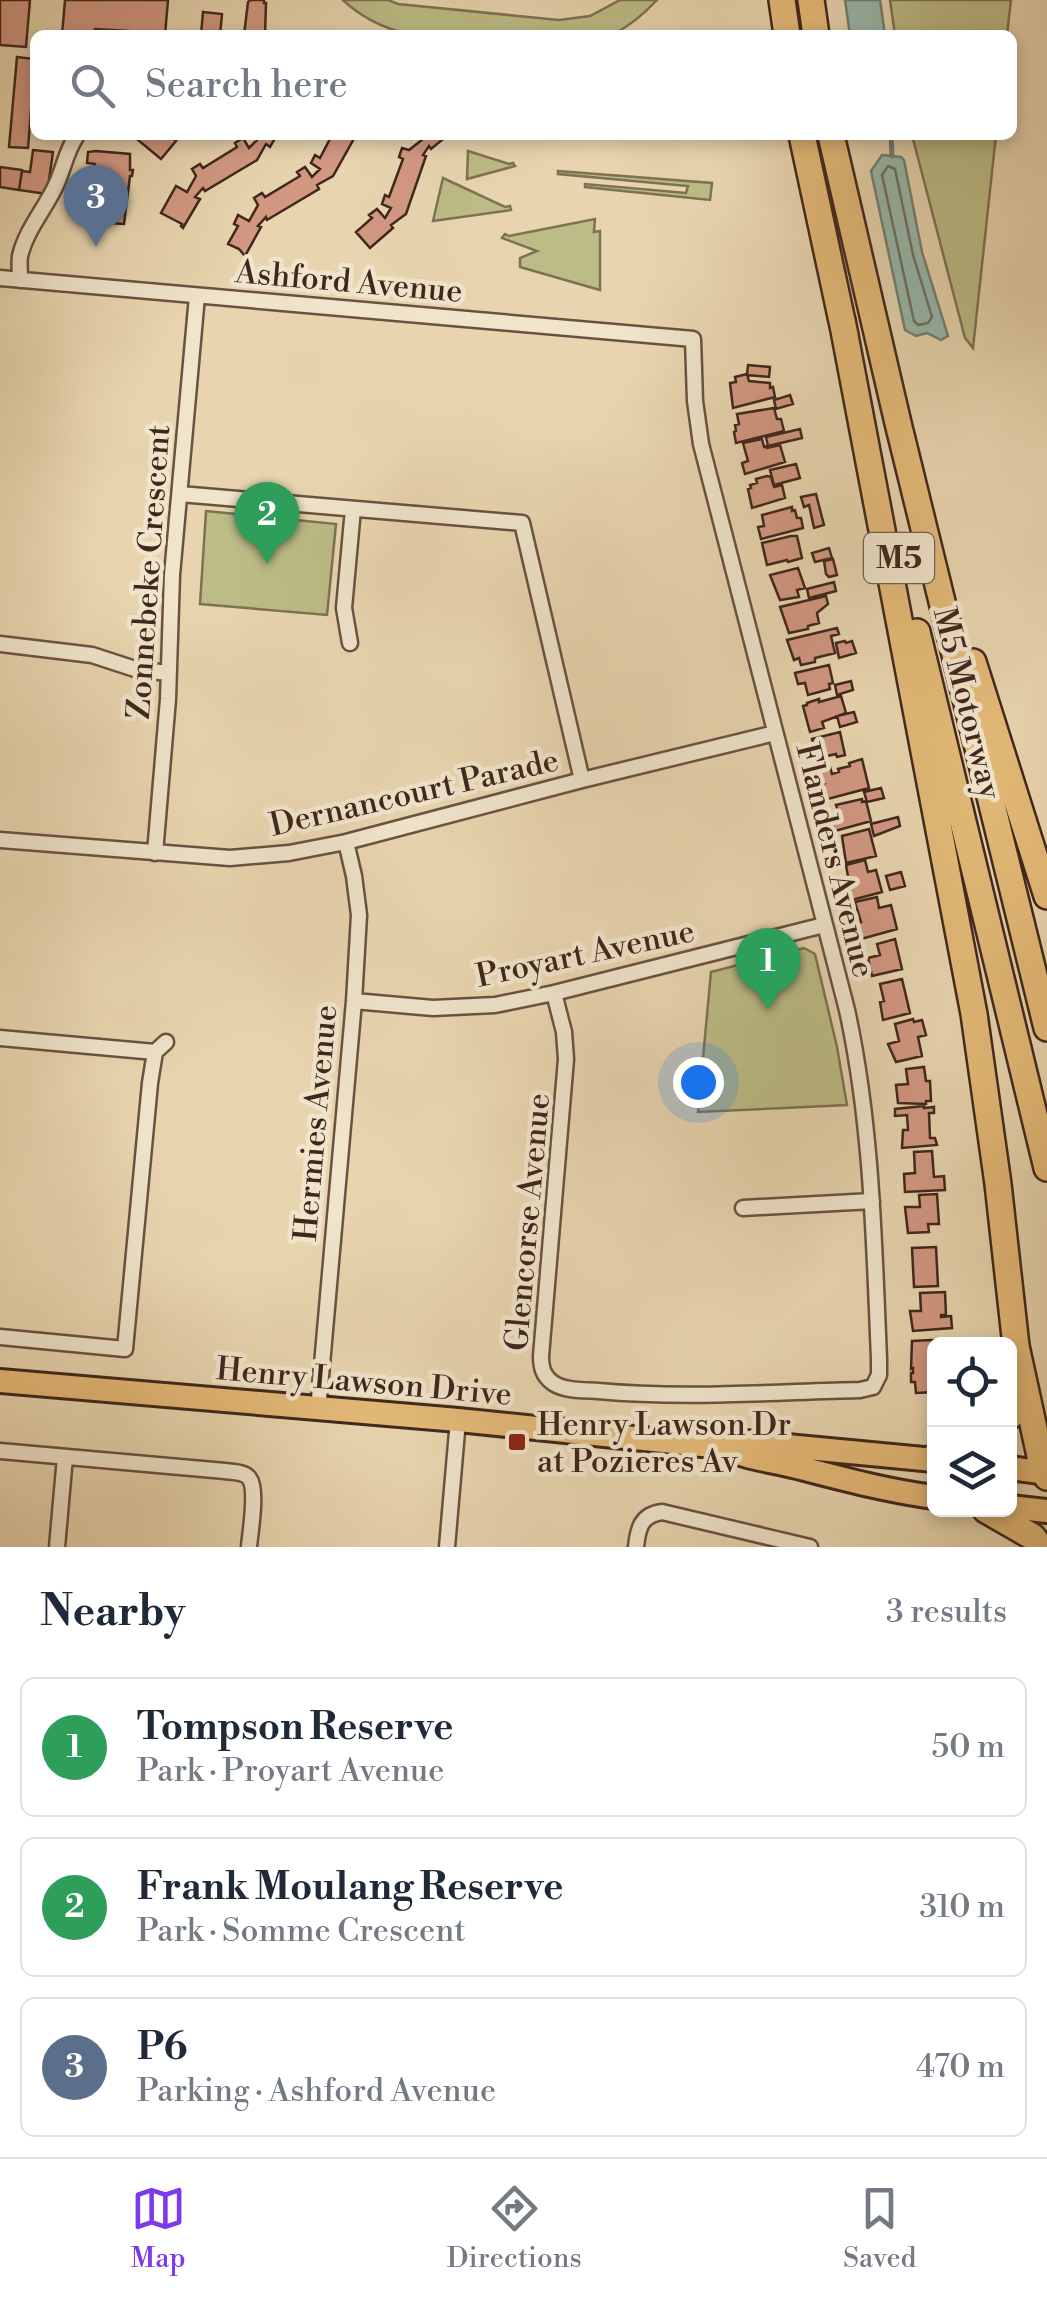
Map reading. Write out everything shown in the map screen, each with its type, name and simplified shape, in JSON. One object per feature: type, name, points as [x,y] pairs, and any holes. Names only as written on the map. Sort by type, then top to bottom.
[{"type":"highway","points":[[782,0],[786,30]]},
{"type":"highway","points":[[810,0],[815,30]]},
{"type":"highway","name":"M5 Motorway","points":[[803,140],[842,320],[1047,1168]]},
{"type":"highway","name":"M5 Motorway","points":[[832,140],[1047,1028]]},
{"type":"highway","points":[[842,320],[976,1030],[1015,1337]]},
{"type":"highway","points":[[898,423],[1047,896]]},
{"type":"highway","points":[[1017,1351],[1047,1474]]},
{"type":"highway","points":[[998,1517],[1033,1537],[1040,1547]]},
{"type":"main road","name":"Henry Lawson Drive","points":[[0,1382],[458,1420],[722,1447],[745,1442],[927,1458]]},
{"type":"main road","name":"Henry Lawson Drive","points":[[722,1447],[744,1457],[927,1497]]},
{"type":"main road","points":[[1017,1469],[1047,1474]]},
{"type":"main road","points":[[1017,1508],[1047,1511]]},
{"type":"street","points":[[20,280],[20,256],[74,140]]},
{"type":"street","name":"Ashford Avenue","points":[[0,278],[693,340]]},
{"type":"street","name":"Zonnebeke Crescent","points":[[155,853],[172,575],[197,296]]},
{"type":"street","name":"Flanders Avenue","points":[[693,340],[701,444],[860,1076],[868,1136],[880,1376],[873,1387],[860,1390]]},
{"type":"street","points":[[180,494],[522,523],[582,780]]},
{"type":"street","points":[[350,643],[344,608],[354,510]]},
{"type":"street","points":[[0,644],[92,655],[135,669],[168,673]]},
{"type":"street","name":"Dernancourt Parade","points":[[0,840],[230,858],[259,856],[346,842],[775,734]]},
{"type":"street","name":"Hermies Avenue","points":[[318,1410],[359,915],[346,842]]},
{"type":"street","name":"Proyart Avenue","points":[[354,1001],[433,1008],[495,1005],[824,924]]},
{"type":"street","name":"Glencorse Avenue","points":[[554,993],[566,1059],[541,1356],[549,1380],[566,1388],[618,1393],[860,1390]]},
{"type":"street","points":[[0,1038],[160,1047],[148,1102],[125,1349],[0,1337]]},
{"type":"street","points":[[743,1208],[872,1201]]},
{"type":"street","points":[[447,1547],[458,1420]]},
{"type":"street","points":[[0,1451],[245,1475],[251,1480],[252,1490],[249,1547]]},
{"type":"street","points":[[58,1547],[66,1457]]},
{"type":"street","points":[[636,1547],[644,1520],[662,1512],[810,1547]]},
{"type":"green space","points":[[343,0],[388,0],[559,20],[590,16],[620,0],[657,0],[620,30],[394,30]]},
{"type":"green space","points":[[890,0],[1011,0],[1008,30],[894,30]]},
{"type":"green space","points":[[913,140],[995,140],[973,348],[965,338]]},
{"type":"green space","points":[[468,151],[513,163],[515,166],[467,179]]},
{"type":"green space","points":[[558,171],[712,183],[710,200],[585,187],[686,193],[688,186]]},
{"type":"green space","points":[[443,178],[510,206],[511,210],[433,221]]},
{"type":"green space","points":[[595,219],[594,232],[600,231],[600,290],[520,267],[520,258],[537,251],[502,238],[505,234]]},
{"type":"green space","points":[[206,511],[336,524],[327,615],[200,604]]},
{"type":"green space","points":[[804,948],[815,954],[847,1105],[698,1112],[711,972]]},
{"type":"water","points":[[845,0],[880,0],[884,30],[849,30]]},
{"type":"water","points":[[882,155],[904,160],[922,252],[948,336],[941,340],[905,330],[871,171]]},
{"type":"building","points":[[0,0],[30,0],[26,47],[0,45]]},
{"type":"building","points":[[65,0],[168,0],[165,30],[62,30]]},
{"type":"building","points":[[248,2],[266,3],[265,30],[245,30]]},
{"type":"building","points":[[203,12],[222,14],[220,30],[201,30]]},
{"type":"building","points":[[17,57],[30,58],[28,148],[9,147]]},
{"type":"building","points":[[138,140],[175,140],[161,159]]},
{"type":"building","points":[[240,140],[249,148],[257,140],[274,140],[270,147],[266,144],[257,160],[205,191],[203,188],[195,197],[200,199],[183,228],[161,213],[176,186],[187,192],[196,176],[192,169],[200,164],[203,168],[237,147],[235,143]]},
{"type":"building","points":[[329,140],[353,140],[333,176],[317,185],[319,189],[267,220],[266,217],[245,256],[228,244],[238,226],[234,224],[238,215],[249,221],[258,205],[254,198],[262,193],[265,197],[300,176],[297,172],[305,167],[312,177],[320,169],[311,163],[315,155],[320,158]]},
{"type":"building","points":[[422,140],[442,140],[431,149],[429,146],[423,155],[426,156],[406,214],[370,248],[356,232],[377,209],[385,218],[391,208],[382,204],[385,195],[389,197],[403,159],[399,157],[402,148],[409,150]]},
{"type":"building","points":[[33,150],[53,152],[47,194],[19,190],[22,171],[30,172]]},
{"type":"building","points":[[88,152],[130,154],[133,170],[124,224],[109,223],[110,214],[98,213],[100,180],[93,179],[95,164],[87,163]]},
{"type":"building","points":[[0,167],[22,170],[19,190],[0,187]]},
{"type":"building","points":[[748,365],[770,367],[769,377],[747,375]]},
{"type":"building","points":[[747,374],[749,381],[770,383],[775,397],[733,408],[730,383]]},
{"type":"building","points":[[790,395],[793,404],[776,409],[774,400]]},
{"type":"building","points":[[774,408],[784,431],[736,443],[737,414]]},
{"type":"building","points":[[800,429],[802,438],[768,446],[766,437]]},
{"type":"building","points":[[762,439],[767,448],[780,445],[785,462],[745,474],[742,463],[748,461],[743,443]]},
{"type":"building","points":[[796,464],[800,478],[774,485],[770,470]]},
{"type":"building","points":[[767,476],[774,487],[782,485],[785,498],[752,508],[748,489],[757,483],[756,479]]},
{"type":"building","points":[[816,494],[824,525],[814,528],[809,505],[804,507],[801,497]]},
{"type":"building","points":[[792,507],[803,528],[761,539],[758,527],[764,526],[762,515]]},
{"type":"building","points":[[797,536],[802,558],[767,565],[762,543]]},
{"type":"building","points":[[829,548],[832,558],[815,562],[812,553]]},
{"type":"building","points":[[833,559],[837,575],[829,577],[824,561]]},
{"type":"building","points":[[798,568],[805,588],[797,590],[799,597],[780,600],[770,575]]},
{"type":"building","points":[[834,582],[836,591],[809,598],[807,589]]},
{"type":"building","points":[[826,596],[828,604],[817,613],[819,623],[789,633],[780,607]]},
{"type":"building","points":[[837,628],[839,634],[831,636],[835,653],[801,665],[799,658],[794,660],[787,640]]},
{"type":"building","points":[[852,641],[856,653],[839,658],[836,643]]},
{"type":"building","points":[[829,665],[833,683],[829,684],[830,689],[808,695],[805,683],[798,684],[795,673]]},
{"type":"building","points":[[851,681],[853,690],[837,695],[835,685]]},
{"type":"building","points":[[841,696],[846,713],[822,722],[824,728],[810,732],[803,706]]},
{"type":"building","points":[[854,712],[857,722],[840,727],[837,716]]},
{"type":"building","points":[[840,732],[845,755],[823,757],[821,748],[815,750],[812,739]]},
{"type":"building","points":[[862,759],[869,788],[824,800],[823,785],[818,786],[814,771],[830,767],[832,774]]},
{"type":"building","points":[[881,788],[884,798],[867,802],[864,792]]},
{"type":"building","points":[[862,799],[871,821],[835,831],[832,820],[840,818],[836,805]]},
{"type":"building","points":[[898,817],[900,826],[874,836],[871,824]]},
{"type":"building","points":[[869,829],[876,856],[846,863],[842,836]]},
{"type":"building","points":[[865,860],[868,872],[876,870],[882,892],[852,900],[846,865]]},
{"type":"building","points":[[901,872],[905,886],[890,890],[886,876]]},
{"type":"building","points":[[877,897],[879,908],[891,905],[897,929],[861,939],[855,902]]},
{"type":"building","points":[[895,939],[902,969],[872,976],[868,958],[880,955],[877,944]]},
{"type":"building","points":[[902,979],[910,1013],[883,1020],[880,984]]},
{"type":"building","points":[[922,1020],[926,1035],[918,1037],[922,1056],[896,1062],[888,1044],[899,1041],[895,1024]]},
{"type":"building","points":[[924,1067],[926,1081],[930,1081],[931,1101],[898,1103],[896,1085],[908,1084],[906,1069]]},
{"type":"building","points":[[934,1107],[934,1113],[929,1113],[930,1138],[935,1138],[937,1145],[902,1148],[903,1130],[908,1130],[907,1115],[895,1116],[895,1109]]},
{"type":"building","points":[[932,1151],[934,1177],[944,1176],[945,1190],[905,1192],[904,1174],[915,1173],[914,1152]]},
{"type":"building","points":[[937,1194],[939,1224],[928,1224],[929,1232],[908,1233],[905,1207],[920,1207],[919,1195]]},
{"type":"building","points":[[936,1247],[938,1286],[914,1287],[912,1248]]},
{"type":"building","points":[[945,1292],[946,1315],[941,1317],[951,1316],[952,1328],[913,1331],[910,1311],[921,1311],[920,1293]]},
{"type":"building","points":[[927,1340],[927,1392],[916,1393],[915,1382],[911,1382],[912,1341]]},
{"type":"waterway","points":[[891,140],[892,156]]},
{"type":"place","name":"P6","points":[[96,247]]},
{"type":"place","name":"Frank Moulang Reserve","points":[[267,564]]},
{"type":"place","name":"Tompson Reserve","points":[[768,1010]]},
{"type":"place","name":"Henry Lawson Dr at Pozieres Av","points":[[517,1442]]}]
